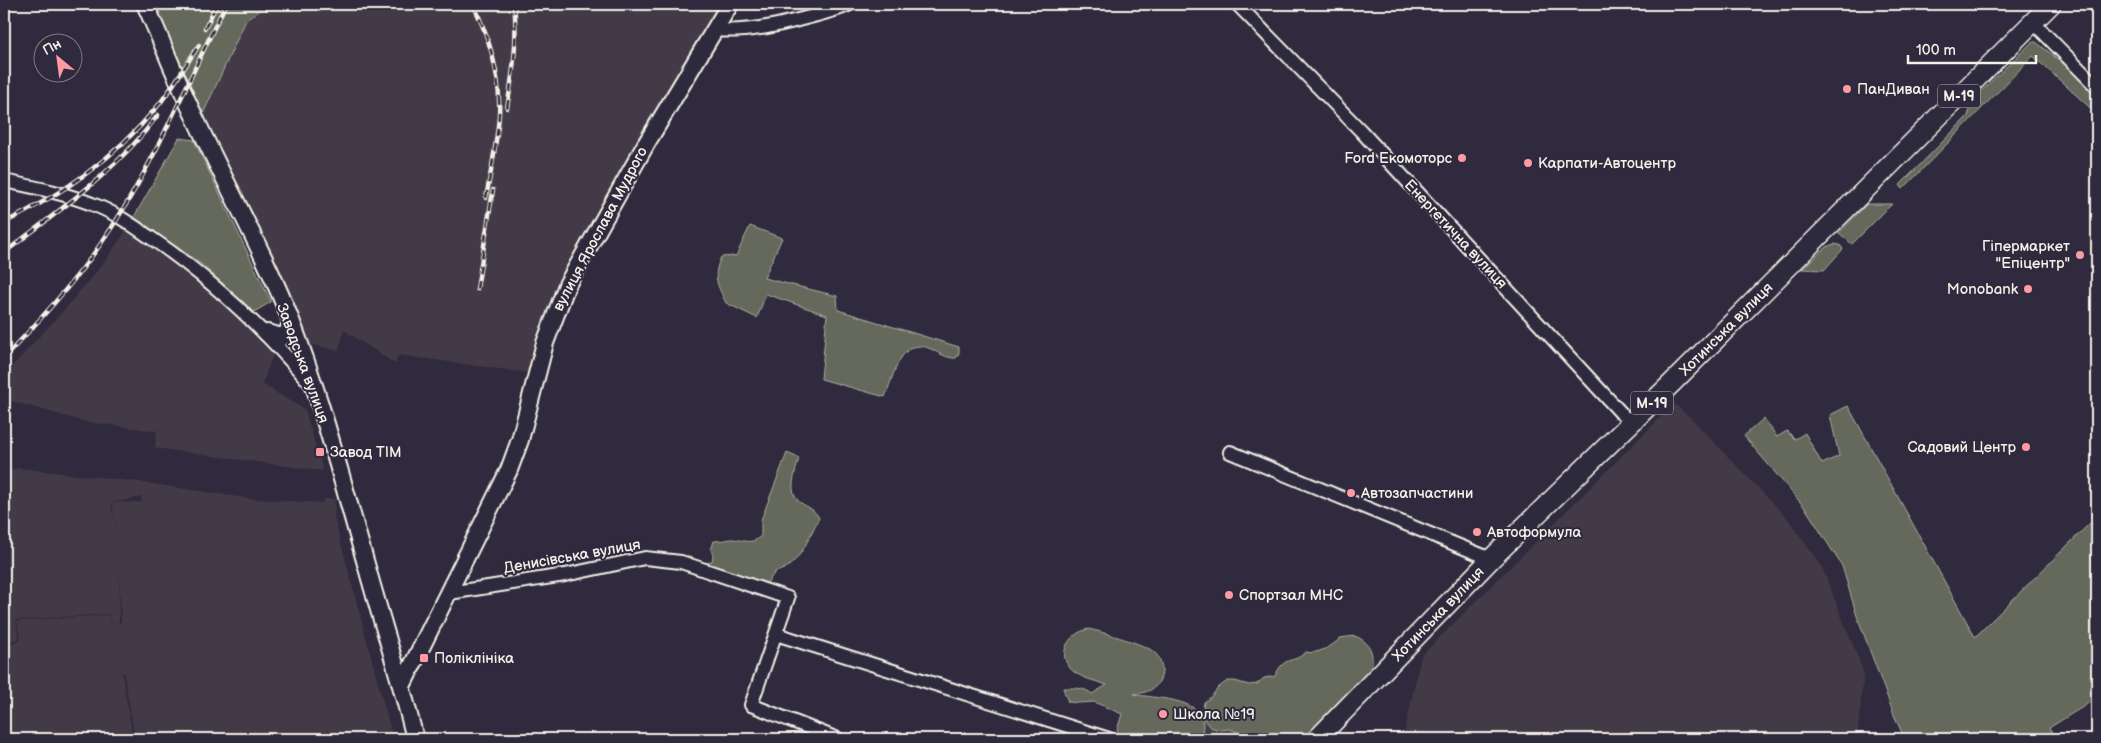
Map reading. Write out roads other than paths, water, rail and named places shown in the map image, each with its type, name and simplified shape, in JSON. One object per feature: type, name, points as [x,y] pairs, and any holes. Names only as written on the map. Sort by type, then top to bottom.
[{"type":"highway","name":"Хотинська вулиця","points":[[1318,739],[1626,418],[2051,4]]},
{"type":"main road","name":"Заводська вулиця","points":[[145,4],[163,42],[183,93],[292,322],[314,387],[402,686],[415,739]]},
{"type":"main road","name":"вулиця Ярослава Мудрого","points":[[402,686],[509,470],[520,440],[545,343],[567,285],[646,144],[730,4]]},
{"type":"main road","points":[[267,333],[277,337],[285,335],[292,322]]},
{"type":"street","points":[[715,30],[734,31],[773,26],[836,10],[850,4]]},
{"type":"street","name":"Енергетична вулиця","points":[[1237,4],[1361,132],[1626,418]]},
{"type":"street","points":[[2033,22],[2097,87]]},
{"type":"street","points":[[4,181],[83,201],[118,216],[188,263],[228,297],[267,333],[314,387]]},
{"type":"street","points":[[1230,452],[1491,559]]},
{"type":"street","name":"Денисівська вулиця","points":[[449,593],[565,575],[645,558],[681,562],[788,598],[751,705],[838,739]]},
{"type":"street","points":[[776,634],[1109,739]]},
{"type":"railway","points":[[205,28],[217,4]]},
{"type":"railway","points":[[4,358],[43,316],[91,258],[120,214],[153,155],[226,4]]},
{"type":"railway","points":[[473,4],[489,44],[498,86],[499,115],[497,136],[486,198]]},
{"type":"railway","points":[[507,108],[515,43],[514,4]]},
{"type":"railway","points":[[4,223],[67,187],[86,174],[123,143],[162,101],[199,45]]},
{"type":"railway","points":[[4,253],[66,206],[105,172],[142,135],[158,115]]},
{"type":"railway","points":[[477,289],[493,190]]},
{"type":"place","name":"ПанДиван","points":[[1847,89]]},
{"type":"place","name":"Ford Екомоторс","points":[[1462,158]]},
{"type":"place","name":"Карпати-Автоцентр","points":[[1528,163]]},
{"type":"place","name":"Гіпермаркет \"Епіцентр\"","points":[[2080,255]]},
{"type":"place","name":"Monobank","points":[[2028,289]]},
{"type":"place","name":"Садовий Центр","points":[[2026,447]]},
{"type":"place","name":"Завод ТІМ","points":[[320,452]]},
{"type":"place","name":"Автозапчастини","points":[[1351,493]]},
{"type":"place","name":"Автоформула","points":[[1477,532]]},
{"type":"place","name":"Спортзал МНС","points":[[1229,595]]},
{"type":"place","name":"Поліклініка","points":[[424,658]]},
{"type":"place","name":"Школа №19","points":[[1163,714]]}]
